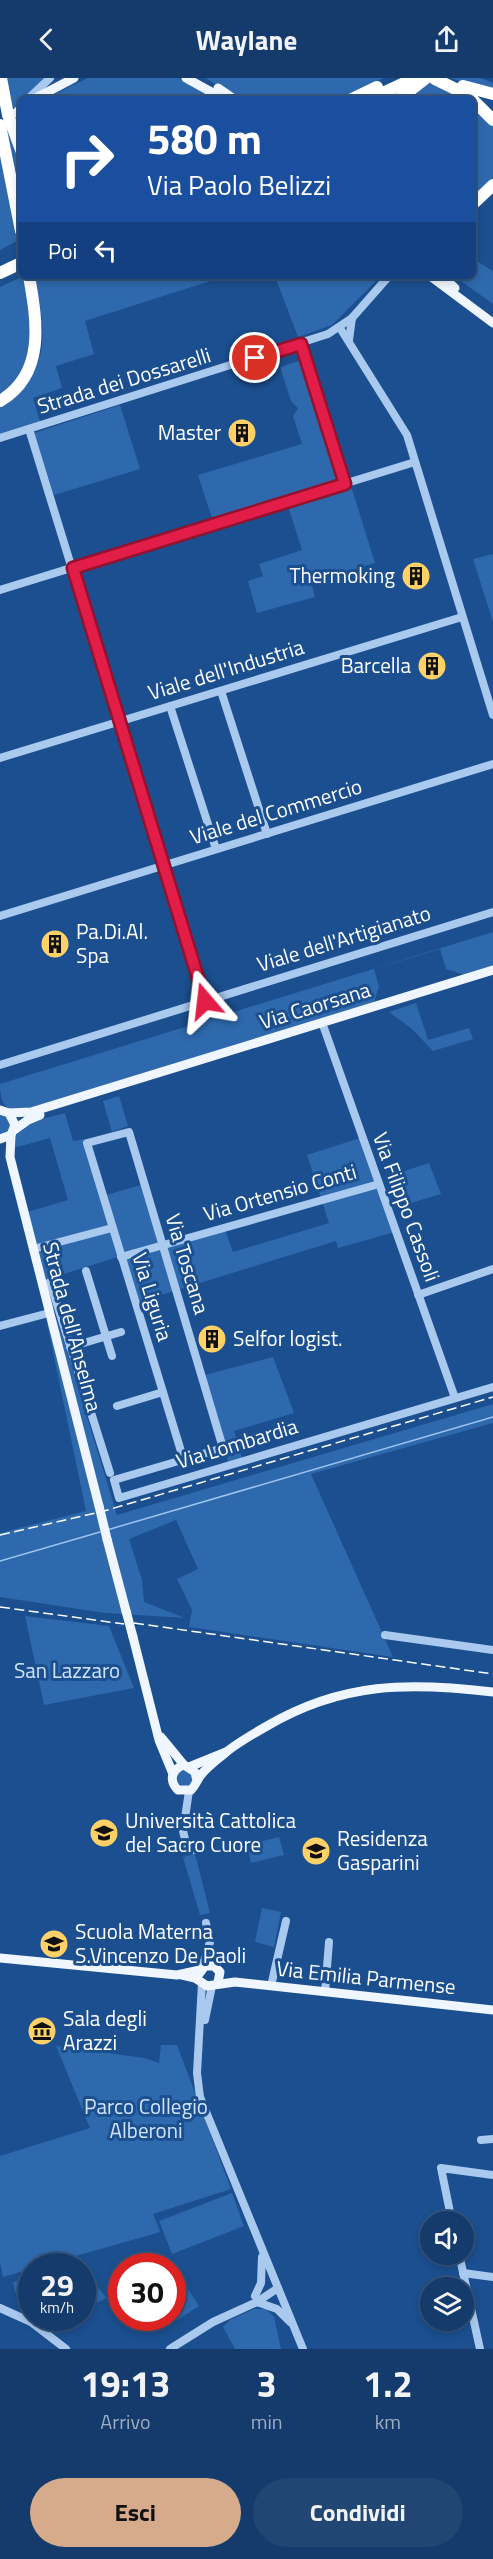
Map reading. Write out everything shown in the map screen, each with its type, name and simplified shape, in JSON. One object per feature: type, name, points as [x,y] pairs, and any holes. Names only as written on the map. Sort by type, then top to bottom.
[{"type":"highway","points":[[1,78],[10,125],[18,143]]},
{"type":"highway","points":[[358,96],[397,78]]},
{"type":"highway","points":[[376,96],[415,78]]},
{"type":"highway","points":[[433,78],[470,96]]},
{"type":"highway","points":[[404,96],[433,78],[493,94]]},
{"type":"highway","points":[[476,102],[493,120]]},
{"type":"highway","points":[[0,125],[18,216]]},
{"type":"highway","points":[[476,201],[493,185]]},
{"type":"highway","points":[[0,264],[18,256]]},
{"type":"highway","points":[[0,273],[18,264]]},
{"type":"highway","points":[[0,402],[21,383],[34,359],[36,332],[30,279]]},
{"type":"main road","points":[[40,96],[74,78]]},
{"type":"main road","points":[[186,78],[219,96]]},
{"type":"main road","points":[[200,78],[229,96]]},
{"type":"main road","points":[[434,279],[493,323]]},
{"type":"main road","points":[[446,279],[493,316]]},
{"type":"main road","name":"Via Caorsana","points":[[3,1109],[31,1113],[493,970]]},
{"type":"main road","name":"Via Caorsana","points":[[0,1141],[28,1119],[493,975]]},
{"type":"main road","name":"Strada dell'Anselma","points":[[3,1109],[14,1121],[10,1157]]},
{"type":"main road","name":"Strada dell'Anselma","points":[[0,1141],[10,1157],[158,1733]]},
{"type":"main road","points":[[172,1774],[226,1752],[291,1713],[348,1692],[386,1686],[418,1685],[493,1692]]},
{"type":"main road","points":[[158,1733],[195,1772],[197,1781]]},
{"type":"main road","points":[[158,1733],[176,1788],[189,1791],[226,1752]]},
{"type":"main road","name":"Via Emilia Parmense","points":[[0,1958],[182,1975],[215,1984],[235,1982],[493,2010]]},
{"type":"main road","name":"Via Emilia Parmense","points":[[182,1975],[211,1965],[235,1982]]},
{"type":"main road","points":[[201,1969],[201,1982]]},
{"type":"main road","points":[[215,1984],[218,1969]]},
{"type":"street","points":[[31,96],[50,78]]},
{"type":"street","name":"Strada dei Dossarelli","points":[[0,438],[328,334],[352,318],[386,279]]},
{"type":"street","points":[[348,342],[352,318]]},
{"type":"street","points":[[340,328],[407,435],[493,715]]},
{"type":"street","points":[[328,334],[348,342]]},
{"type":"street","points":[[301,344],[345,484]]},
{"type":"street","points":[[29,429],[205,1001]]},
{"type":"street","points":[[0,590],[415,462]]},
{"type":"street","name":"Viale dell'Industria","points":[[0,758],[462,617]]},
{"type":"street","points":[[221,691],[267,834]]},
{"type":"street","points":[[170,706],[216,849]]},
{"type":"street","name":"Viale del Commercio","points":[[0,916],[493,764]]},
{"type":"street","name":"Viale dell'Artigianato","points":[[0,1065],[493,912]]},
{"type":"street","name":"Via Filippo Cassoli","points":[[324,1028],[455,1398]]},
{"type":"street","name":"Via Toscana","points":[[87,1143],[129,1132],[223,1448]]},
{"type":"street","name":"Via Liguria","points":[[87,1143],[184,1461]]},
{"type":"street","name":"Via Ortensio Conti","points":[[121,1257],[379,1184]]},
{"type":"street","points":[[33,1249],[112,1228]]},
{"type":"street","points":[[418,1295],[493,1269]]},
{"type":"street","points":[[86,1271],[112,1356]]},
{"type":"street","points":[[50,1282],[110,1473]]},
{"type":"street","points":[[0,1326],[50,1313]]},
{"type":"street","points":[[70,1347],[120,1332]]},
{"type":"street","name":"Via Lombardia","points":[[223,1448],[114,1480],[119,1498],[493,1387]]},
{"type":"street","points":[[117,1406],[163,1392]]},
{"type":"street","points":[[385,1635],[493,1650]]},
{"type":"street","points":[[189,1791],[183,1831],[187,1847],[193,1850]]},
{"type":"street","points":[[272,1986],[286,1921]]},
{"type":"street","points":[[206,1923],[210,1952],[218,1969]]},
{"type":"street","points":[[325,1992],[329,1942]]},
{"type":"street","points":[[201,1969],[210,1952]]},
{"type":"street","points":[[201,1982],[202,2024],[198,2067],[200,2097],[303,2349]]},
{"type":"street","points":[[202,2024],[215,1984]]},
{"type":"street","points":[[481,2140],[493,2139]]},
{"type":"street","points":[[450,2211],[441,2168],[493,2175]]},
{"type":"street","points":[[256,2299],[261,2283],[262,2252]]},
{"type":"street","points":[[461,2265],[480,2349]]},
{"type":"street","points":[[463,2273],[493,2277]]},
{"type":"street","points":[[170,2349],[278,2288]]},
{"type":"street","points":[[256,2299],[277,2309],[294,2327]]},
{"type":"street","points":[[0,2308],[31,2322],[66,2349]]},
{"type":"green space","points":[[5,78],[46,78],[26,96],[18,96],[18,104],[11,110]]},
{"type":"green space","points":[[88,78],[179,78],[212,96],[50,96]]},
{"type":"green space","points":[[206,78],[384,78],[343,96],[233,96]]},
{"type":"green space","points":[[449,78],[481,78],[493,83],[493,90]]},
{"type":"green space","points":[[431,80],[464,96],[407,96]]},
{"type":"green space","points":[[476,104],[493,124],[493,178],[476,198]]},
{"type":"green space","points":[[6,118],[18,148],[18,194],[8,147]]},
{"type":"green space","points":[[0,147],[18,215],[18,241],[0,250]]},
{"type":"green space","points":[[476,261],[493,271],[493,304],[458,279],[476,279]]},
{"type":"green space","points":[[18,279],[217,279],[85,321],[94,354],[56,366],[62,388],[33,398],[41,425],[0,438],[0,406],[25,383],[33,372],[39,360],[43,334],[39,299],[30,364],[0,398],[0,287]]},
{"type":"green space","points":[[276,279],[378,279],[332,325],[298,337]]},
{"type":"green space","points":[[305,359],[345,484],[352,489],[375,563],[311,582],[315,597],[257,613],[248,581],[263,576],[259,564],[302,550],[287,503],[214,524],[198,475],[302,444],[293,416],[298,408],[291,401],[280,367]]},
{"type":"green space","points":[[120,405],[140,469],[54,495],[34,433]]},
{"type":"green space","points":[[493,554],[493,622],[473,559]]},
{"type":"green space","points":[[493,932],[493,966],[465,975],[446,969],[440,949],[374,969],[379,987],[374,1003],[19,1111],[3,1103],[0,1084]]},
{"type":"green space","points":[[416,1003],[428,1040],[469,1028],[473,1039],[433,1051],[412,1029],[389,1012]]},
{"type":"green space","points":[[119,1096],[128,1126],[112,1132],[103,1101]]},
{"type":"green space","points":[[0,1111],[5,1113],[13,1127],[0,1138]]},
{"type":"green space","points":[[65,1113],[73,1141],[86,1139],[103,1196],[144,1184],[163,1245],[224,1227],[233,1252],[329,1223],[307,1155],[363,1137],[395,1232],[338,1248],[336,1241],[135,1303],[121,1256],[45,1280],[27,1212],[68,1200],[50,1138],[10,1149],[14,1139],[24,1127],[38,1120]]},
{"type":"green space","points":[[429,1163],[441,1194],[404,1205],[392,1175]]},
{"type":"green space","points":[[57,1319],[117,1515],[493,1404],[493,1423],[311,1474],[393,1657],[189,1627],[192,1610],[177,1579],[198,1569],[176,1520],[129,1539],[142,1580],[144,1602],[185,1618],[105,1613],[0,1597],[0,1533],[86,1511],[47,1323]]},
{"type":"green space","points":[[273,1357],[294,1413],[234,1431],[243,1461],[229,1465],[201,1376]]},
{"type":"green space","name":"San Lazzaro","points":[[25,1616],[109,1626],[134,1688],[44,1705]]},
{"type":"green space","points":[[182,1770],[188,1770],[193,1778],[191,1784],[182,1786],[177,1781],[177,1775]]},
{"type":"green space","points":[[279,1837],[284,1855],[251,1863],[247,1845]]},
{"type":"green space","points":[[195,1854],[210,1913],[200,1915],[183,1857]]},
{"type":"green space","points":[[262,1908],[281,1912],[274,1947],[255,1942]]},
{"type":"green space","name":"Parco Collegio Alberoni","points":[[161,2045],[177,2045],[231,2189],[153,2214],[160,2231],[157,2233],[86,2253],[18,2253],[18,2273],[3,2277],[0,2262],[0,2156],[90,2128],[56,2046],[144,2058],[159,2063]]},
{"type":"green space","points":[[232,2193],[244,2226],[172,2253],[159,2221]]},
{"type":"green space","points":[[18,2280],[18,2294],[15,2292],[13,2282]]},
{"type":"green space","points":[[96,2285],[107,2298],[96,2303]]},
{"type":"green space","points":[[188,2289],[199,2306],[186,2314],[188,2301],[186,2290]]},
{"type":"green space","points":[[254,2309],[266,2309],[274,2317],[281,2349],[235,2349],[223,2327],[230,2320]]},
{"type":"waterway","points":[[107,1530],[493,1417]]},
{"type":"waterway","points":[[0,1561],[100,1532]]},
{"type":"railway","points":[[0,1535],[104,1511],[493,1397]]},
{"type":"railway","points":[[0,1607],[124,1624]]},
{"type":"railway","points":[[134,1623],[493,1674]]},
{"type":"place","name":"Master","points":[[242,433]]},
{"type":"place","name":"Thermoking","points":[[416,576]]},
{"type":"place","name":"Barcella","points":[[432,666]]},
{"type":"place","name":"Pa.Di.Al. Spa","points":[[55,944]]},
{"type":"place","name":"Selfor logist.","points":[[212,1339]]},
{"type":"place","name":"Università Cattolica del Sacro Cuore","points":[[104,1833]]},
{"type":"place","name":"Residenza Gasparini","points":[[316,1851]]},
{"type":"place","name":"Scuola Materna S.Vincenzo De Paoli","points":[[54,1944]]},
{"type":"place","name":"Sala degli Arazzi","points":[[42,2031]]},
{"type":"route","points":[[205,1001],[73,568],[345,484],[301,344],[255,358]]}]
